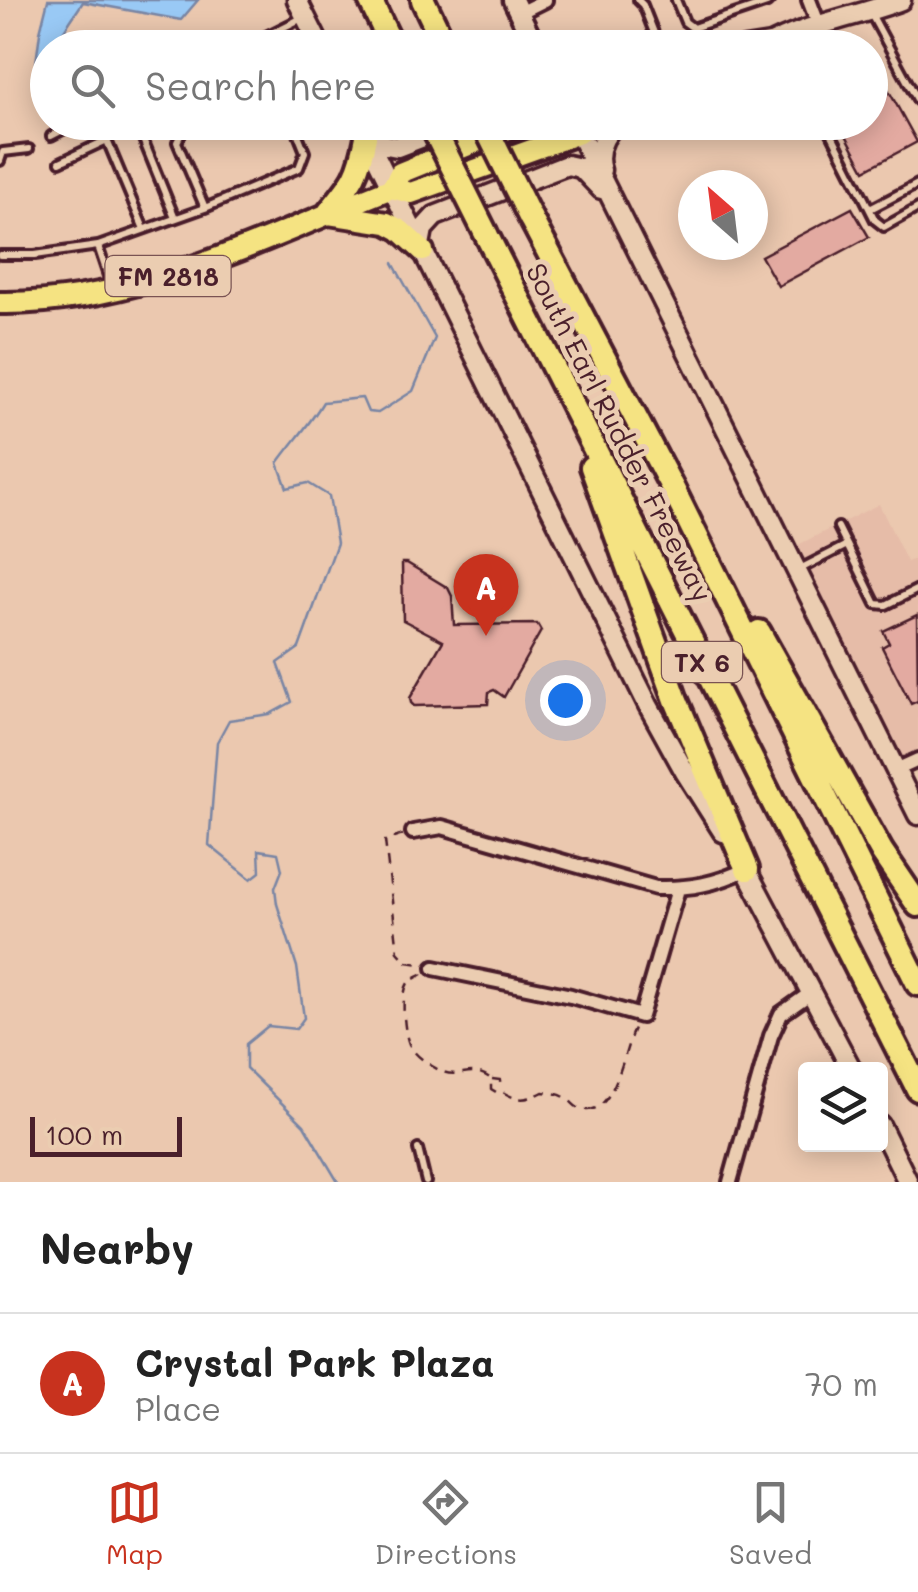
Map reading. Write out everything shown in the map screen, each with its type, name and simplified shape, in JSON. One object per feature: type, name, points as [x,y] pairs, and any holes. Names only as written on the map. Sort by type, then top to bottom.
[{"type":"highway","points":[[370,0],[384,30]]},
{"type":"highway","points":[[422,0],[437,30]]},
{"type":"highway","name":"South Earl Rudder Freeway","points":[[439,140],[918,1089]]},
{"type":"highway","name":"South Earl Rudder Freeway","points":[[492,140],[672,487],[918,984]]},
{"type":"highway","points":[[558,375],[676,700],[746,869]]},
{"type":"highway","points":[[672,487],[696,521],[882,852],[918,905]]},
{"type":"main road","points":[[808,30],[901,0]]},
{"type":"main road","points":[[516,6],[527,30]]},
{"type":"main road","points":[[361,140],[360,167],[355,178],[327,214],[386,224],[422,248]]},
{"type":"main road","points":[[368,140],[648,705],[746,869],[848,1062]]},
{"type":"main road","points":[[376,140],[397,147],[415,140]]},
{"type":"main road","name":"FM 2818","points":[[392,188],[400,173],[481,140]]},
{"type":"main road","name":"FM 2818","points":[[0,303],[56,301],[152,282],[392,188],[411,193],[546,140]]},
{"type":"main road","points":[[582,140],[918,815]]},
{"type":"main road","points":[[604,140],[597,158],[608,192]]},
{"type":"main road","points":[[422,248],[423,229],[435,216],[566,164],[582,168],[608,192]]},
{"type":"main road","points":[[888,1141],[908,1182]]},
{"type":"street","points":[[516,6],[546,0]]},
{"type":"street","points":[[809,0],[818,26]]},
{"type":"street","points":[[896,770],[918,760]]},
{"type":"street","points":[[413,832],[442,827],[637,884],[678,889],[725,880],[746,869]]},
{"type":"street","points":[[434,968],[571,996],[641,1016],[678,889]]},
{"type":"street","points":[[730,1182],[771,1036],[781,1014],[812,992]]},
{"type":"lane","points":[[638,0],[652,30]]},
{"type":"lane","points":[[676,0],[685,22],[693,28],[770,0]]},
{"type":"lane","points":[[276,30],[301,8]]},
{"type":"lane","points":[[870,12],[881,30]]},
{"type":"lane","points":[[888,43],[918,101]]},
{"type":"lane","points":[[60,162],[98,140]]},
{"type":"lane","points":[[107,140],[144,230]]},
{"type":"lane","points":[[143,140],[175,218]]},
{"type":"lane","points":[[178,140],[205,208]]},
{"type":"lane","points":[[0,255],[35,255],[98,246],[205,208],[299,168],[305,152],[300,140]]},
{"type":"lane","points":[[834,140],[875,220],[884,227],[918,208]]},
{"type":"lane","points":[[0,161],[3,152],[29,149]]},
{"type":"lane","points":[[870,209],[918,184]]},
{"type":"lane","points":[[98,246],[112,291]]},
{"type":"lane","points":[[838,527],[876,604],[886,605],[918,589]]},
{"type":"lane","points":[[797,571],[846,545]]},
{"type":"lane","points":[[418,1149],[426,1182]]},
{"type":"path","points":[[413,832],[385,841],[398,952],[407,962],[434,968]]},
{"type":"path","points":[[434,968],[408,983],[403,992],[410,1047],[442,1072],[476,1071],[500,1080],[501,1091]]},
{"type":"path","points":[[492,1079],[491,1089],[520,1101],[543,1092],[566,1098],[577,1108],[595,1110],[610,1094],[629,1038],[641,1016]]},
{"type":"shaded area","points":[[879,504],[907,562],[918,558],[918,756],[898,766],[792,548]]},
{"type":"water","points":[[48,0],[198,0],[181,20],[83,2],[64,30],[40,30]]},
{"type":"building","points":[[888,89],[917,142],[865,170],[849,140],[888,140]]},
{"type":"building","points":[[852,208],[869,237],[778,286],[763,260],[768,260],[768,252]]},
{"type":"building","points":[[402,563],[448,588],[454,625],[537,624],[541,631],[504,697],[494,690],[489,692],[488,704],[411,703],[410,698],[443,641],[403,620]]},
{"type":"building","points":[[917,615],[918,701],[911,704],[882,647],[889,643],[883,631]]},
{"type":"waterway","points":[[338,1182],[304,1125],[246,1068],[246,1044],[268,1026],[296,1029],[304,1018],[297,967],[277,904],[275,888],[282,870],[278,853],[259,850],[260,872],[251,879],[209,845],[217,742],[229,720],[270,714],[292,702],[278,663],[299,648],[337,543],[329,496],[308,483],[287,488],[278,463],[323,402],[362,398],[368,412],[378,413],[413,391],[435,338],[393,263]]},
{"type":"place","name":"Crystal Park Plaza","points":[[486,636]]}]
